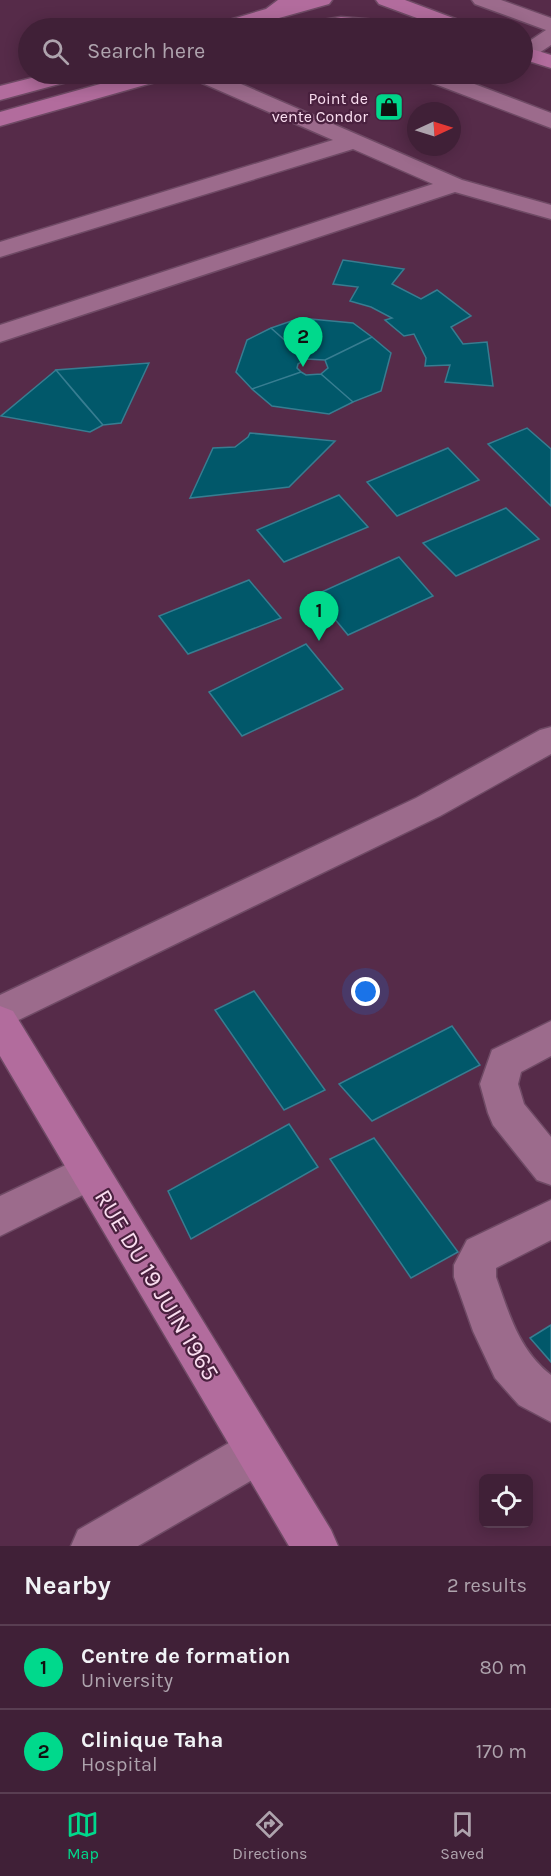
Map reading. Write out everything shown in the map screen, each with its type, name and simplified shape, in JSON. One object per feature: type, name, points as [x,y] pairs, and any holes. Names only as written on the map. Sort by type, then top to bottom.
[{"type":"main road","points":[[273,13],[291,0]]},
{"type":"main road","points":[[256,18],[319,0],[359,18]]},
{"type":"main road","points":[[344,18],[390,1],[435,18]]},
{"type":"main road","points":[[533,59],[551,62]]},
{"type":"main road","points":[[533,66],[551,79]]},
{"type":"main road","points":[[0,93],[33,84]]},
{"type":"main road","points":[[0,119],[123,84]]},
{"type":"main road","name":"RUE DU 19 JUIN 1965","points":[[0,1022],[256,1452],[315,1546]]},
{"type":"street","points":[[482,0],[532,18]]},
{"type":"street","points":[[533,18],[551,25]]},
{"type":"street","points":[[533,50],[551,35]]},
{"type":"street","points":[[224,84],[454,185],[551,212]]},
{"type":"street","points":[[456,84],[551,121]]},
{"type":"street","points":[[0,250],[355,141]]},
{"type":"street","points":[[0,334],[454,185]]},
{"type":"street","points":[[0,1013],[428,807],[551,740]]},
{"type":"street","points":[[551,1037],[505,1062],[499,1084],[507,1113],[551,1167]]},
{"type":"street","points":[[0,1217],[89,1172]]},
{"type":"street","points":[[551,1219],[481,1254],[475,1265],[475,1277],[507,1361],[518,1377],[533,1391],[551,1400]]},
{"type":"street","points":[[94,1546],[256,1452]]},
{"type":"building","points":[[343,260],[404,269],[392,284],[421,299],[437,290],[471,316],[451,327],[463,344],[487,342],[493,386],[445,382],[450,365],[425,366],[426,358],[414,334],[404,336],[385,320],[392,318],[371,307],[350,301],[358,287],[333,284]]},
{"type":"building","points":[[300,318],[353,323],[372,337],[325,360],[306,359],[271,328]]},
{"type":"building","points":[[271,328],[306,359],[298,364],[297,368],[301,372],[252,389],[236,372],[247,340]]},
{"type":"building","points":[[372,337],[391,353],[381,391],[353,402],[321,374],[328,368],[325,360]]},
{"type":"building","points":[[149,363],[121,423],[103,425],[56,370]]},
{"type":"building","points":[[56,370],[103,425],[90,432],[1,416]]},
{"type":"building","points":[[301,372],[306,375],[321,374],[353,402],[329,414],[272,406],[252,389]]},
{"type":"building","points":[[527,428],[551,449],[551,506],[488,444]]},
{"type":"building","points":[[250,433],[335,441],[289,487],[190,498],[213,448],[235,447]]},
{"type":"building","points":[[448,448],[479,480],[397,516],[367,482]]},
{"type":"building","points":[[339,495],[368,527],[284,562],[257,530]]},
{"type":"building","points":[[506,508],[539,539],[456,576],[423,543]]},
{"type":"building","points":[[399,557],[433,596],[348,635],[315,595]]},
{"type":"building","points":[[249,580],[281,618],[188,654],[159,616]]},
{"type":"building","points":[[306,644],[343,689],[242,736],[209,692]]},
{"type":"building","points":[[254,991],[325,1090],[284,1110],[215,1010]]},
{"type":"building","points":[[452,1026],[480,1065],[372,1121],[339,1084]]},
{"type":"building","points":[[289,1124],[318,1167],[191,1239],[168,1191]]},
{"type":"building","points":[[374,1138],[458,1252],[411,1278],[330,1159]]},
{"type":"building","points":[[551,1325],[551,1362],[530,1338]]},
{"type":"place","name":"Point de vente Condor","points":[[389,107]]},
{"type":"place","name":"Clinique Taha","points":[[303,367]]},
{"type":"place","name":"Centre de formation","points":[[319,641]]}]
